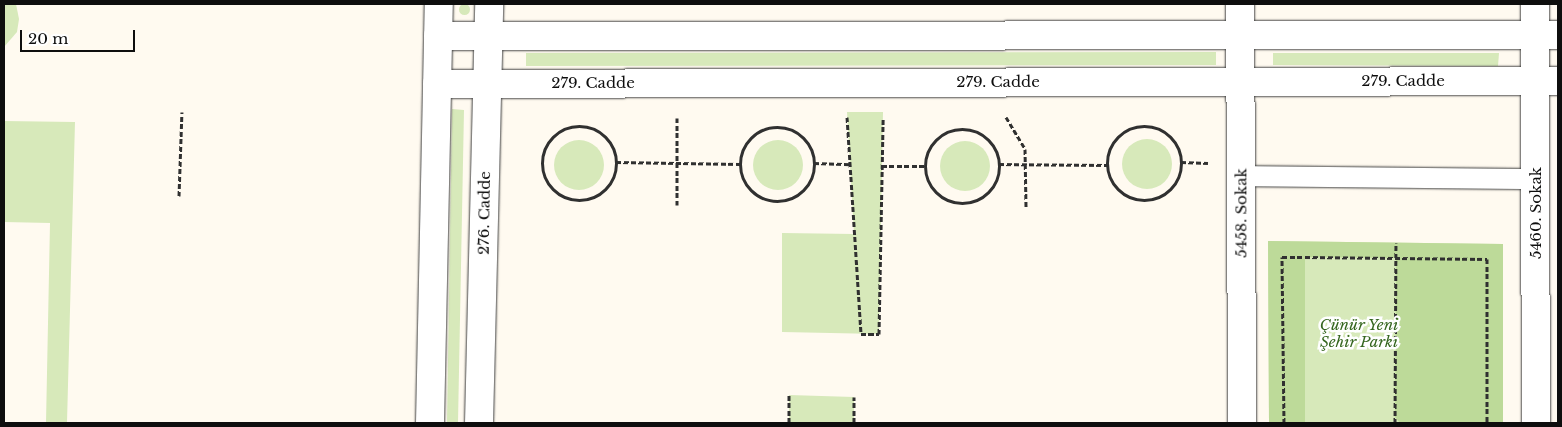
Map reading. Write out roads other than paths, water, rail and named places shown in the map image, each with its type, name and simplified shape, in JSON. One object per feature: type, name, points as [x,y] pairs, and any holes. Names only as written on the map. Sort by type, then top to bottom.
[{"type":"street","points":[[430,423],[439,4]]},
{"type":"street","name":"276. Cadde","points":[[479,423],[489,4]]},
{"type":"street","name":"5458. Sokak","points":[[1240,4],[1242,423]]},
{"type":"street","name":"5460. Sokak","points":[[1535,4],[1547,35],[1547,81],[1536,179],[1536,423]]},
{"type":"street","points":[[438,36],[1547,35]]},
{"type":"street","name":"279. Cadde","points":[[437,84],[1547,81]]},
{"type":"lane","points":[[1241,176],[1536,179]]},
{"type":"park label","name":"Çünür Yeni Şehir Parkı","points":[[1359,332]]}]
